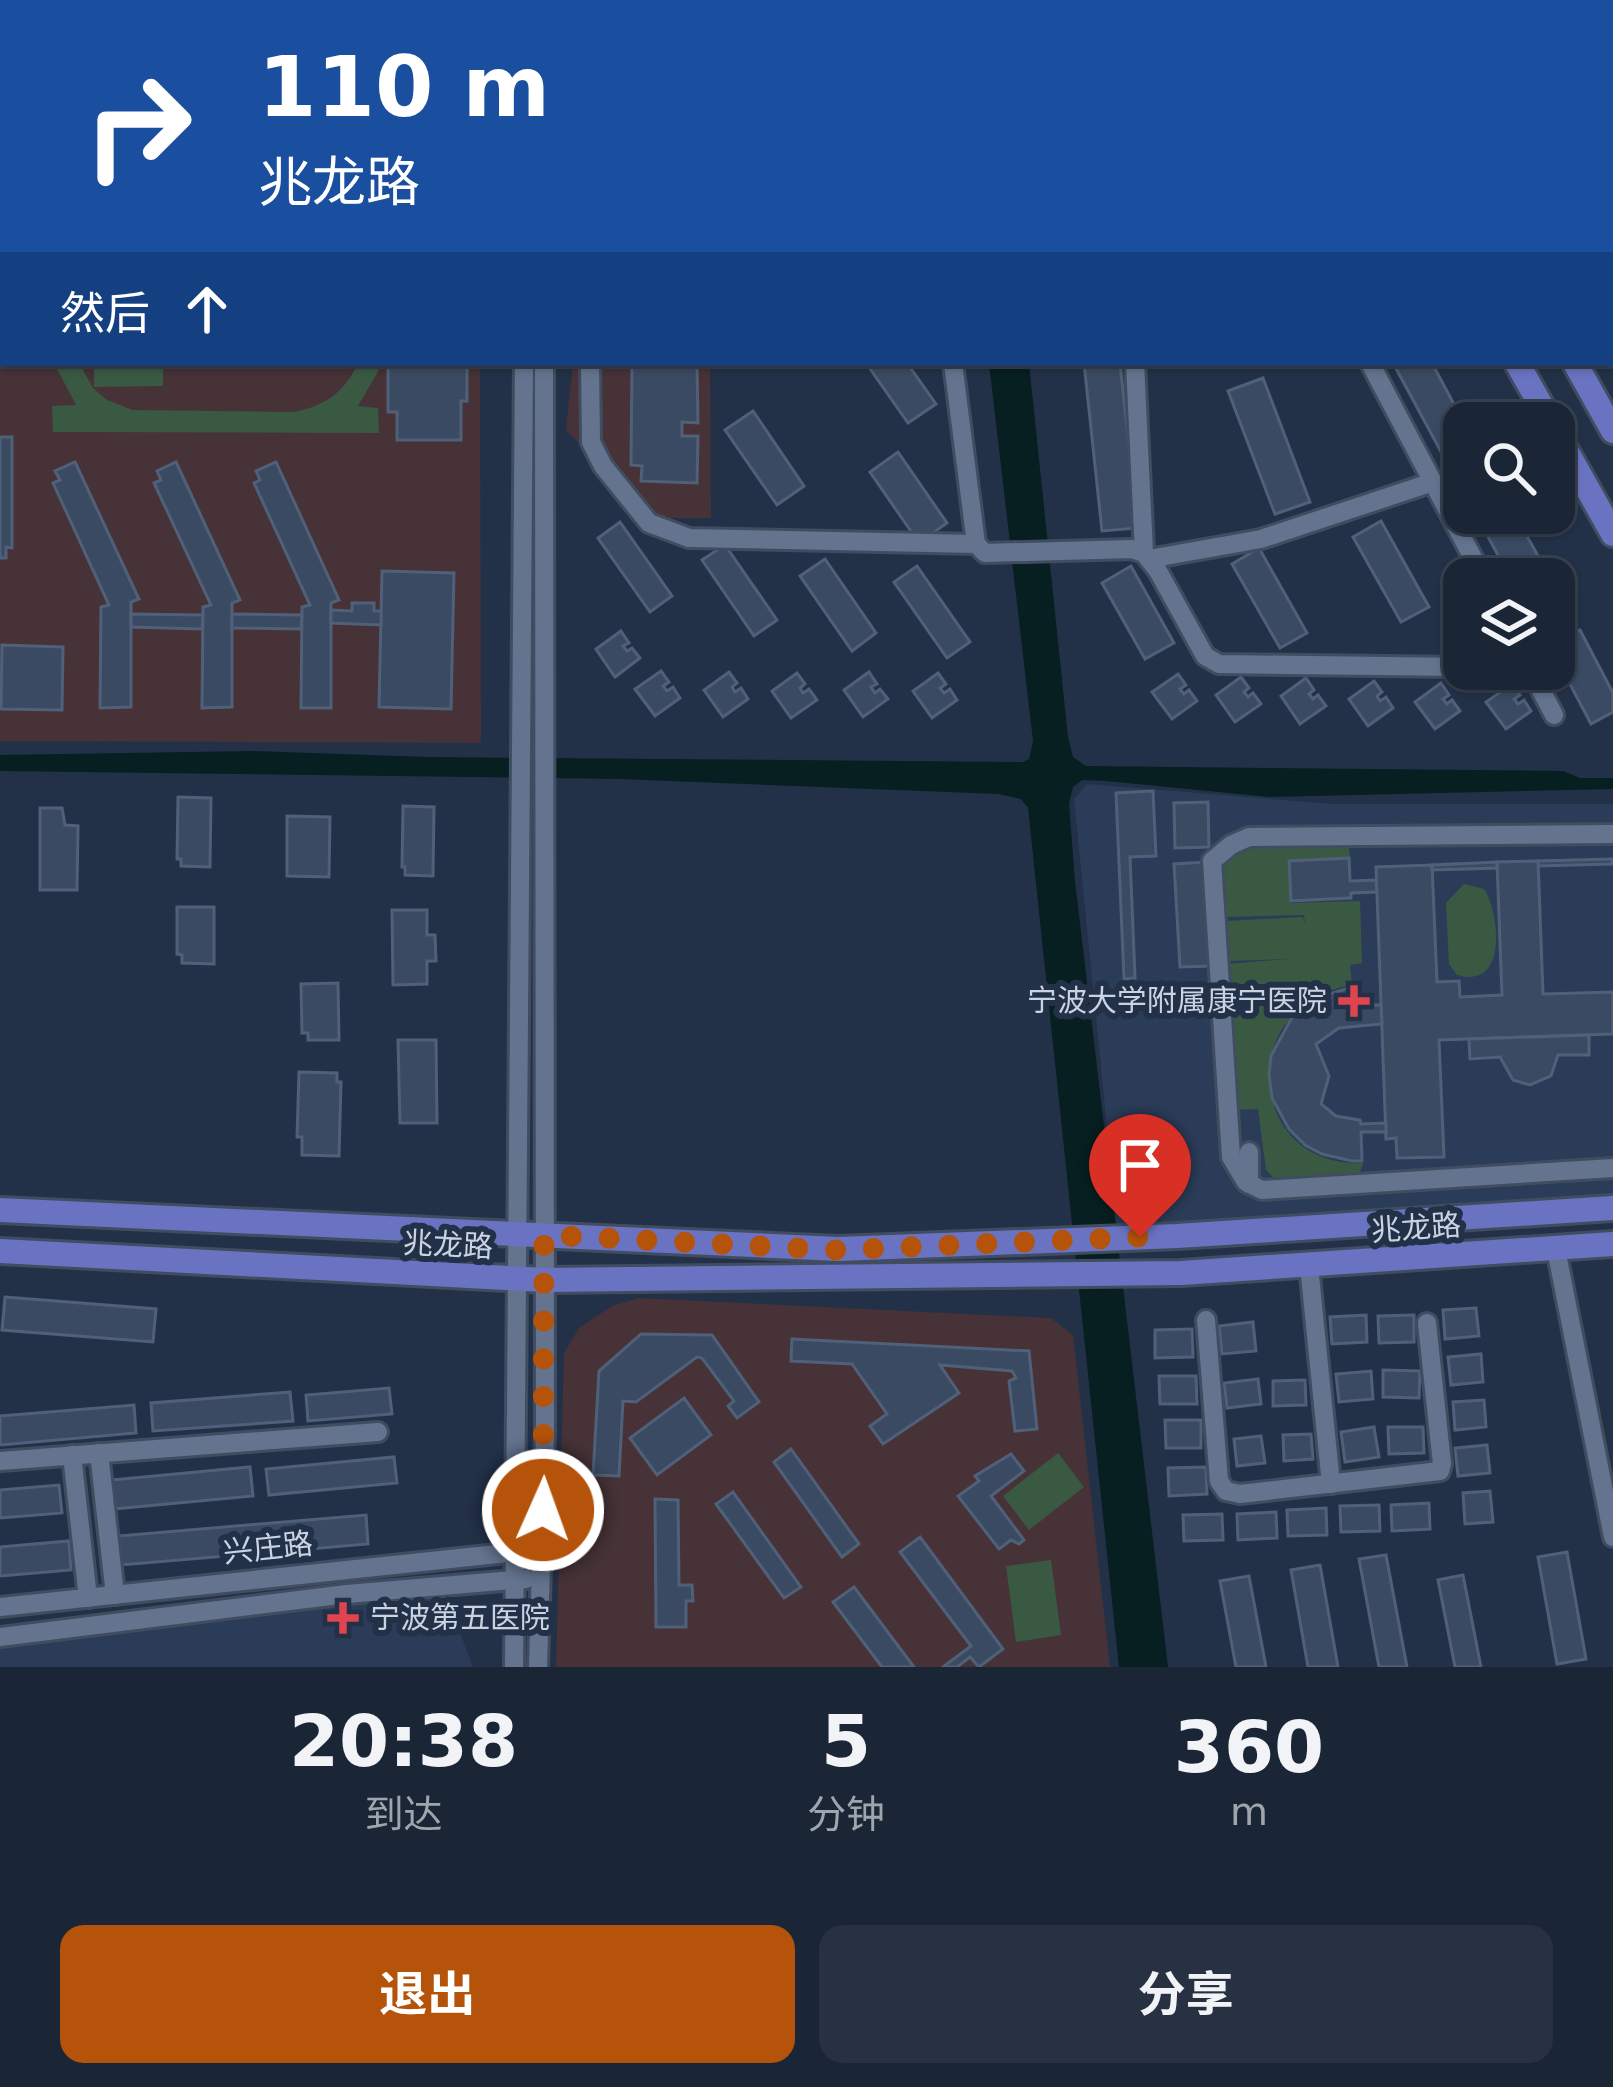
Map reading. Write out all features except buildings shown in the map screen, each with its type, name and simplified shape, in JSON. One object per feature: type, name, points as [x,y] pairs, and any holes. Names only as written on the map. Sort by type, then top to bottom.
[{"type":"main road","points":[[1519,366],[1539,402]]},
{"type":"main road","points":[[1577,366],[1613,431]]},
{"type":"main road","points":[[1575,467],[1613,534]]},
{"type":"main road","name":"兆龙路","points":[[0,1210],[838,1250],[1177,1236],[1613,1208]]},
{"type":"main road","name":"兆龙路","points":[[0,1251],[545,1280],[1181,1273],[1613,1244]]},
{"type":"street","points":[[524,366],[521,755],[532,783],[545,1280],[538,1667]]},
{"type":"street","points":[[514,1667],[517,1233],[532,783],[543,755],[544,366]]},
{"type":"street","points":[[590,366],[591,442],[602,466],[649,523],[689,538],[976,544]]},
{"type":"street","points":[[953,366],[976,544],[986,553],[1132,548],[1147,556],[1261,539],[1433,482]]},
{"type":"street","points":[[1135,366],[1147,556],[1205,656],[1219,664],[1443,667]]},
{"type":"street","points":[[1372,366],[1473,558]]},
{"type":"street","points":[[1541,690],[1554,716]]},
{"type":"street","points":[[1613,835],[1249,837],[1212,861],[1231,1157],[1236,1172],[1249,1184],[1262,1190],[1613,1168]]},
{"type":"street","points":[[1249,1153],[1249,1184]]},
{"type":"street","points":[[1536,1173],[1540,1213]]},
{"type":"street","points":[[1556,1249],[1613,1537]]},
{"type":"street","points":[[1309,1266],[1331,1484]]},
{"type":"street","points":[[1206,1320],[1219,1481],[1226,1491],[1240,1494],[1440,1471],[1427,1323]]},
{"type":"street","points":[[0,1460],[378,1432]]},
{"type":"street","points":[[99,1453],[115,1594]]},
{"type":"street","points":[[72,1455],[88,1598]]},
{"type":"street","name":"兴庄路","points":[[0,1607],[542,1549]]},
{"type":"street","name":"兴庄路","points":[[0,1637],[347,1594],[541,1578]]},
{"type":"shaded area","points":[[0,366],[480,366],[481,743],[0,741]]},
{"type":"shaded area","points":[[573,366],[710,366],[711,518],[651,518],[566,430]]},
{"type":"shaded area","points":[[989,366],[1029,366],[1068,737],[1073,757],[1086,766],[1563,771],[1580,778],[1613,778],[1613,789],[1269,797],[1106,781],[1082,780],[1073,787],[1069,804],[1075,881],[1168,1667],[1119,1667],[1028,808],[1021,799],[998,794],[620,779],[0,771],[0,755],[252,751],[1023,762],[1029,759],[1033,741]]},
{"type":"shaded area","name":"宁波大学附属康宁医院","points":[[1087,784],[1333,804],[1613,804],[1613,1197],[1117,1226],[1074,799]]},
{"type":"shaded area","points":[[639,1298],[1051,1318],[1073,1335],[1110,1667],[556,1667],[564,1353],[579,1328],[612,1306]]},
{"type":"shaded area","name":"宁波第五医院","points":[[428,1596],[449,1604],[473,1667],[0,1667],[0,1648]]},
{"type":"green space","points":[[56,366],[81,366],[93,388],[107,400],[133,410],[294,412],[333,396],[356,366],[381,366],[358,406],[378,408],[379,433],[53,432],[52,406],[76,405]]},
{"type":"green space","points":[[94,366],[163,366],[163,386],[94,387]]},
{"type":"green space","points":[[1249,847],[1349,848],[1350,857],[1288,860],[1290,903],[1360,901],[1362,963],[1350,965],[1352,985],[1314,998],[1287,1022],[1273,1051],[1269,1083],[1277,1114],[1296,1140],[1324,1158],[1363,1163],[1359,1176],[1275,1179],[1266,1170],[1258,1109],[1233,1110],[1226,964],[1288,959],[1227,961],[1225,921],[1303,917],[1305,924],[1304,915],[1225,917],[1219,879],[1227,858]]},
{"type":"green space","points":[[1464,884],[1484,889],[1496,930],[1492,960],[1474,977],[1457,975],[1449,964],[1446,903]]},
{"type":"green space","points":[[1058,1453],[1084,1487],[1029,1530],[1003,1496]]},
{"type":"green space","points":[[1051,1560],[1061,1635],[1016,1642],[1006,1566]]},
{"type":"place","name":"宁波大学附属康宁医院","points":[[1354,1001]]},
{"type":"place","name":"宁波第五医院","points":[[343,1618]]},
{"type":"route","points":[[543,1510],[544,1235],[838,1250],[1140,1237]]}]
